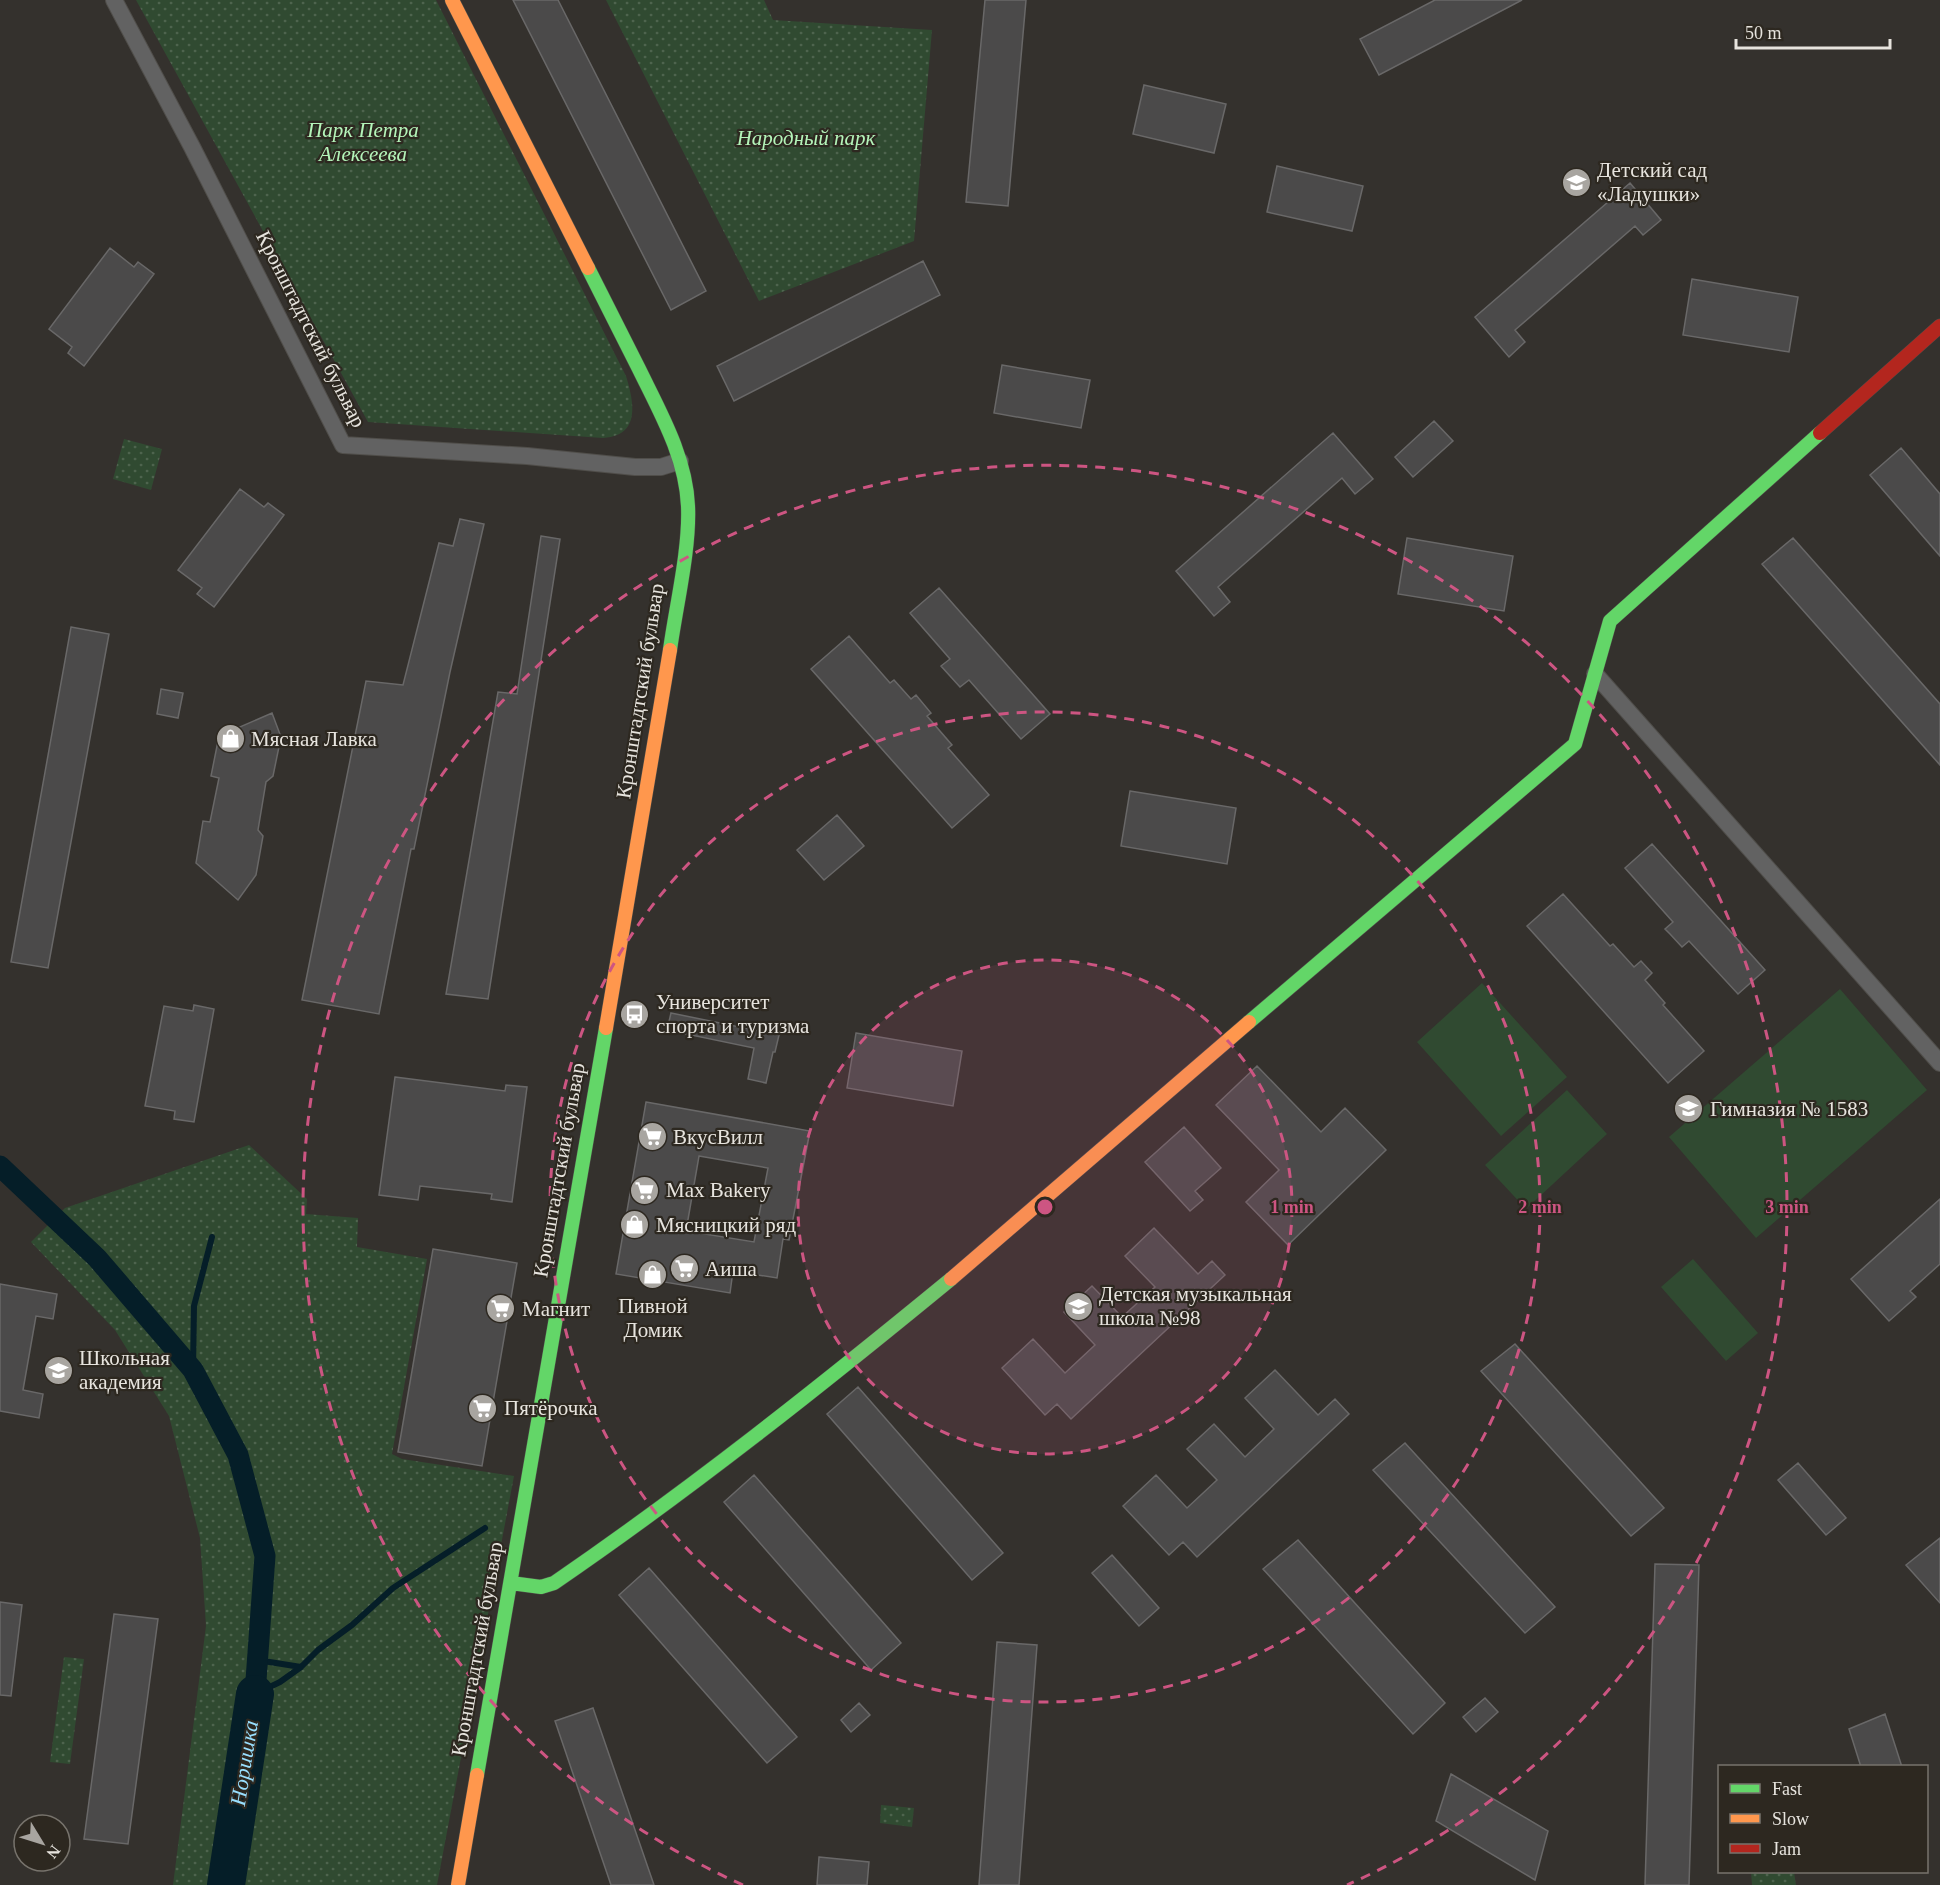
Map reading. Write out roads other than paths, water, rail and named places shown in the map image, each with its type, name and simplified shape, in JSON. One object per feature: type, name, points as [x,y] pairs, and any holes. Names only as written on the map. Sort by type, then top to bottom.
[{"type":"main road","name":"Кронштадтский бульвар","points":[[452,0],[658,407],[680,461],[686,488],[687,535],[665,686],[458,1885]]},
{"type":"main road","points":[[511,1583],[541,1587],[554,1583],[632,1530],[876,1341],[973,1261],[1403,889],[1575,744],[1610,621],[1940,326]]},
{"type":"street","name":"Кронштадтский бульвар","points":[[114,0],[211,184],[343,445],[527,456],[636,467],[661,467],[680,461]]},
{"type":"street","points":[[1595,674],[1940,1063]]},
{"type":"waterway","points":[[0,1166],[97,1258],[193,1370],[238,1455],[265,1556],[255,1694]]},
{"type":"waterway","points":[[193,1370],[194,1306],[212,1237]]},
{"type":"waterway","name":"Норишка","points":[[255,1694],[280,1682],[301,1667],[318,1650],[352,1625],[393,1588],[485,1528]]},
{"type":"waterway","name":"Норишка","points":[[257,1660],[301,1667]]},
{"type":"waterway","name":"Норишка","points":[[226,1885],[255,1694]]},
{"type":"place","name":"Детский сад «Ладушки»","points":[[1576,182]]},
{"type":"place","name":"Мясная Лавка","points":[[230,739]]},
{"type":"place","name":"Университет спорта и туризма","points":[[635,1014]]},
{"type":"place","name":"Гимназия № 1583","points":[[1689,1109]]},
{"type":"place","name":"ВкусВилл","points":[[652,1137]]},
{"type":"place","name":"Max Bakery","points":[[645,1190]]},
{"type":"place","name":"Мясницкий ряд","points":[[635,1225]]},
{"type":"place","name":"Аиша","points":[[684,1269]]},
{"type":"place","name":"Пивной Домик","points":[[653,1275]]},
{"type":"place","name":"Детская музыкальная школа №98","points":[[1078,1306]]},
{"type":"place","name":"Магнит","points":[[501,1309]]},
{"type":"place","name":"Школьная академия","points":[[58,1370]]},
{"type":"place","name":"Пятёрочка","points":[[483,1408]]},
{"type":"park label","name":"Народный парк","points":[[806,138]]},
{"type":"park label","name":"Парк Петра Алексеева","points":[[363,142]]}]
